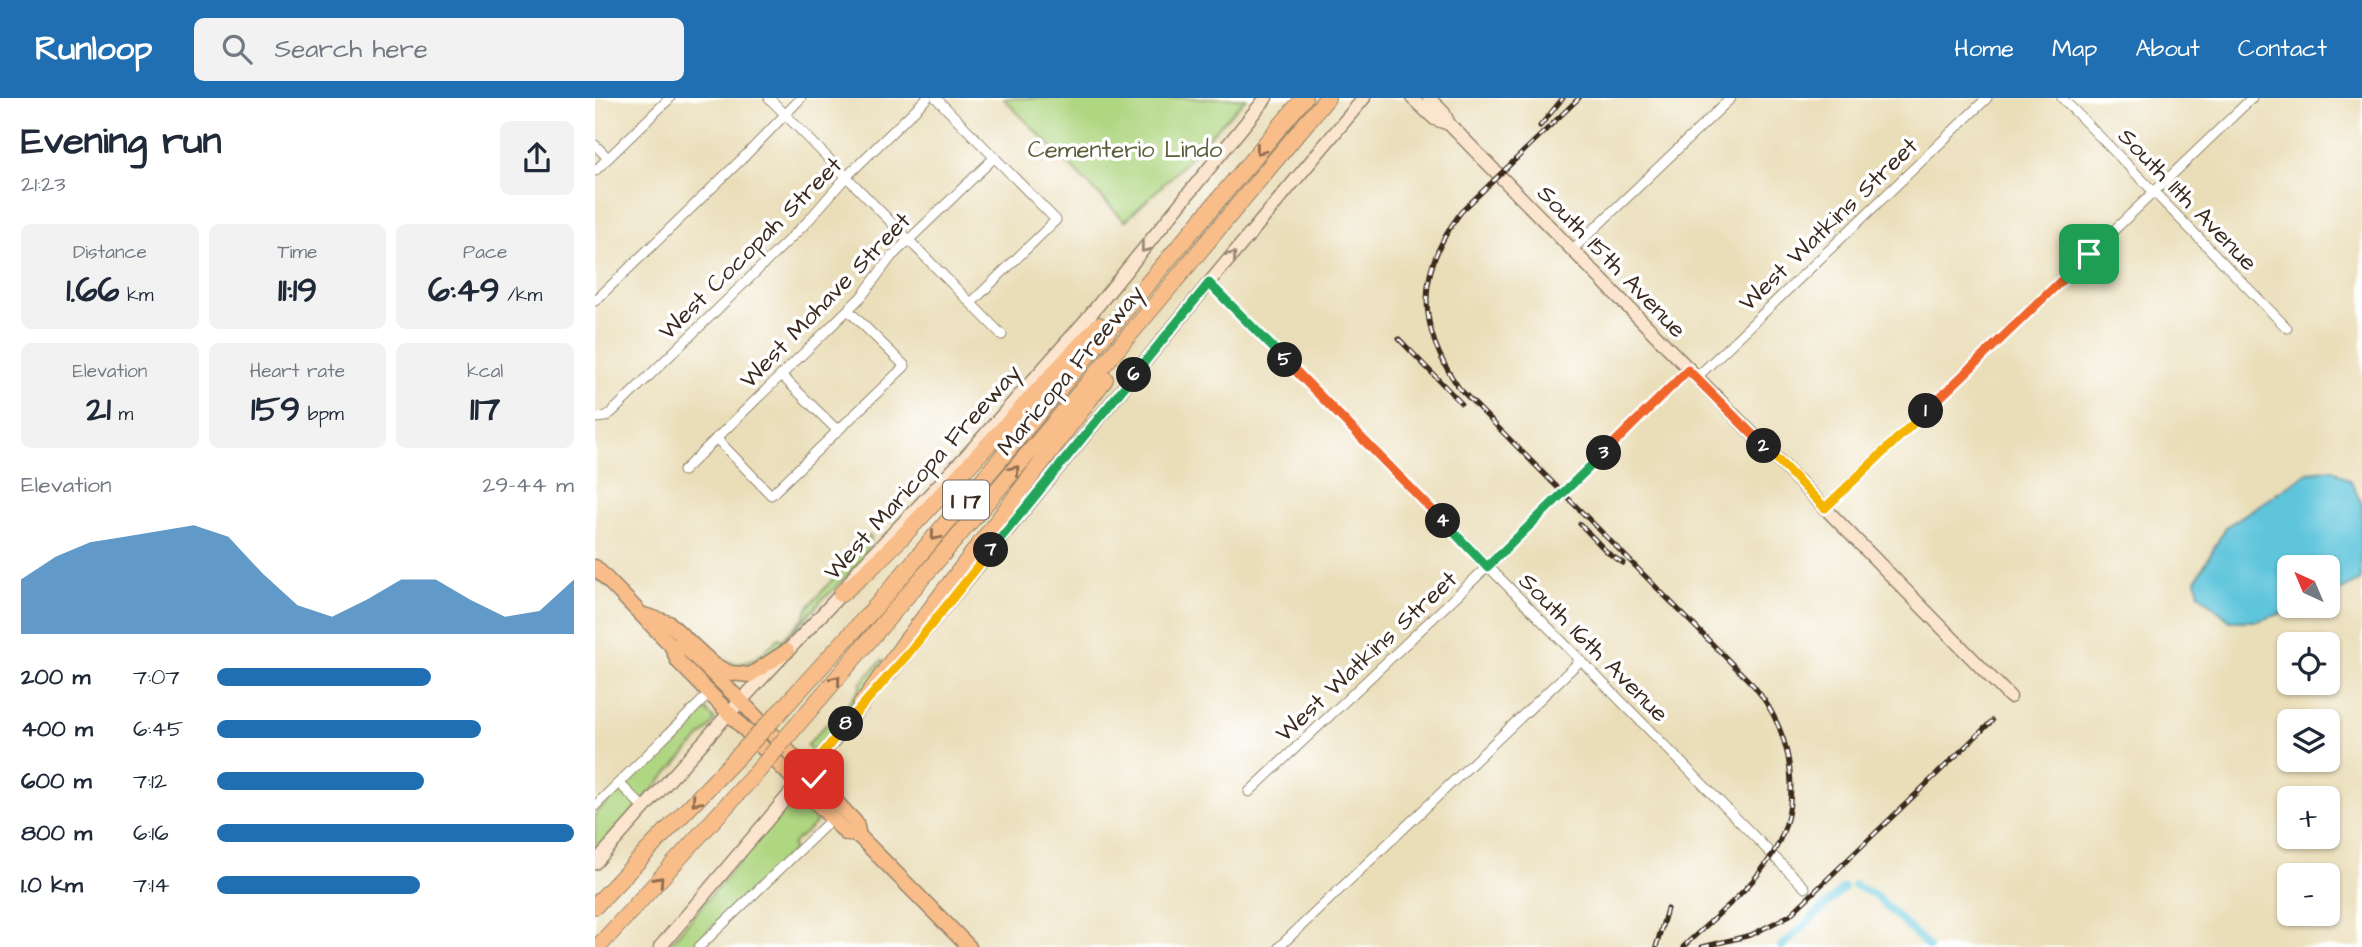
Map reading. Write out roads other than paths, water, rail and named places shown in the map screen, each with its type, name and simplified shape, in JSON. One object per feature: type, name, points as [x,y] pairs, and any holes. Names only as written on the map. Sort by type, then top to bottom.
[{"type":"highway","name":"Maricopa Freeway","points":[[595,906],[878,604],[1304,98]]},
{"type":"highway","name":"Maricopa Freeway","points":[[598,947],[758,771],[1327,98]]},
{"type":"highway","points":[[841,594],[905,534],[1135,286],[1153,277]]},
{"type":"highway","points":[[861,705],[912,633],[1133,342],[1153,307]]},
{"type":"main road","name":"West Maricopa Freeway","points":[[595,863],[841,594],[859,569],[956,467],[1086,320],[1266,98]]},
{"type":"main road","points":[[660,947],[861,705],[907,655],[1027,504],[1364,98]]},
{"type":"main road","name":"South 15th Avenue","points":[[1412,98],[1435,120],[1449,124]]},
{"type":"main road","name":"South 15th Avenue","points":[[1429,98],[1444,113],[1449,124],[2010,697]]},
{"type":"main road","points":[[595,566],[671,645],[678,662],[797,784],[846,832],[859,836],[969,947]]},
{"type":"main road","points":[[642,615],[669,623],[714,665],[730,673],[750,675],[787,650]]},
{"type":"main road","points":[[671,645],[688,650],[741,701],[856,822],[859,836]]},
{"type":"street","points":[[595,171],[670,98]]},
{"type":"street","points":[[769,98],[1002,334]]},
{"type":"street","points":[[595,302],[801,98]]},
{"type":"street","name":"West Cocopah Street","points":[[595,418],[605,416],[620,404],[807,222],[846,177],[927,98]]},
{"type":"street","points":[[936,98],[1056,220],[971,303]]},
{"type":"street","points":[[1572,250],[1731,98]]},
{"type":"street","name":"West Watkins Street","points":[[1249,792],[1987,98]]},
{"type":"street","name":"South 11th Avenue","points":[[2062,98],[2287,328]]},
{"type":"street","points":[[1825,508],[2252,98]]},
{"type":"street","points":[[595,145],[608,158]]},
{"type":"street","name":"West Mohave Street","points":[[683,471],[848,310],[869,288],[891,257],[995,157]]},
{"type":"street","name":"South 16th Avenue","points":[[1209,283],[1805,888]]},
{"type":"street","points":[[716,439],[771,495],[905,366],[848,310]]},
{"type":"street","points":[[781,375],[838,431]]},
{"type":"street","points":[[1279,947],[1580,661]]},
{"type":"street","points":[[595,806],[709,694]]},
{"type":"street","points":[[619,783],[644,808]]},
{"type":"street","points":[[699,947],[832,819]]},
{"type":"water","points":[[2333,469],[2351,482],[2362,504],[2361,580],[2340,591],[2340,555],[2277,555],[2277,615],[2257,621],[2230,621],[2199,594],[2196,580],[2226,527],[2309,472]]},
{"type":"waterway","points":[[1854,885],[1875,895],[1929,947]]},
{"type":"waterway","points":[[1781,947],[1844,888]]},
{"type":"railway","points":[[1540,126],[1563,98]]},
{"type":"railway","points":[[1579,98],[1461,212],[1435,257],[1429,278],[1429,322],[1435,343],[1459,388],[1753,685],[1778,726],[1786,749],[1791,796],[1779,843],[1748,886],[1683,947]]},
{"type":"railway","points":[[1399,339],[1461,403]]},
{"type":"railway","points":[[1580,524],[1608,553],[1623,563]]},
{"type":"railway","points":[[1702,947],[1751,935],[1790,915],[1992,721]]},
{"type":"railway","points":[[1656,947],[1667,909]]},
{"type":"park label","name":"Cementerio Lindo","points":[[1125,149]]}]
